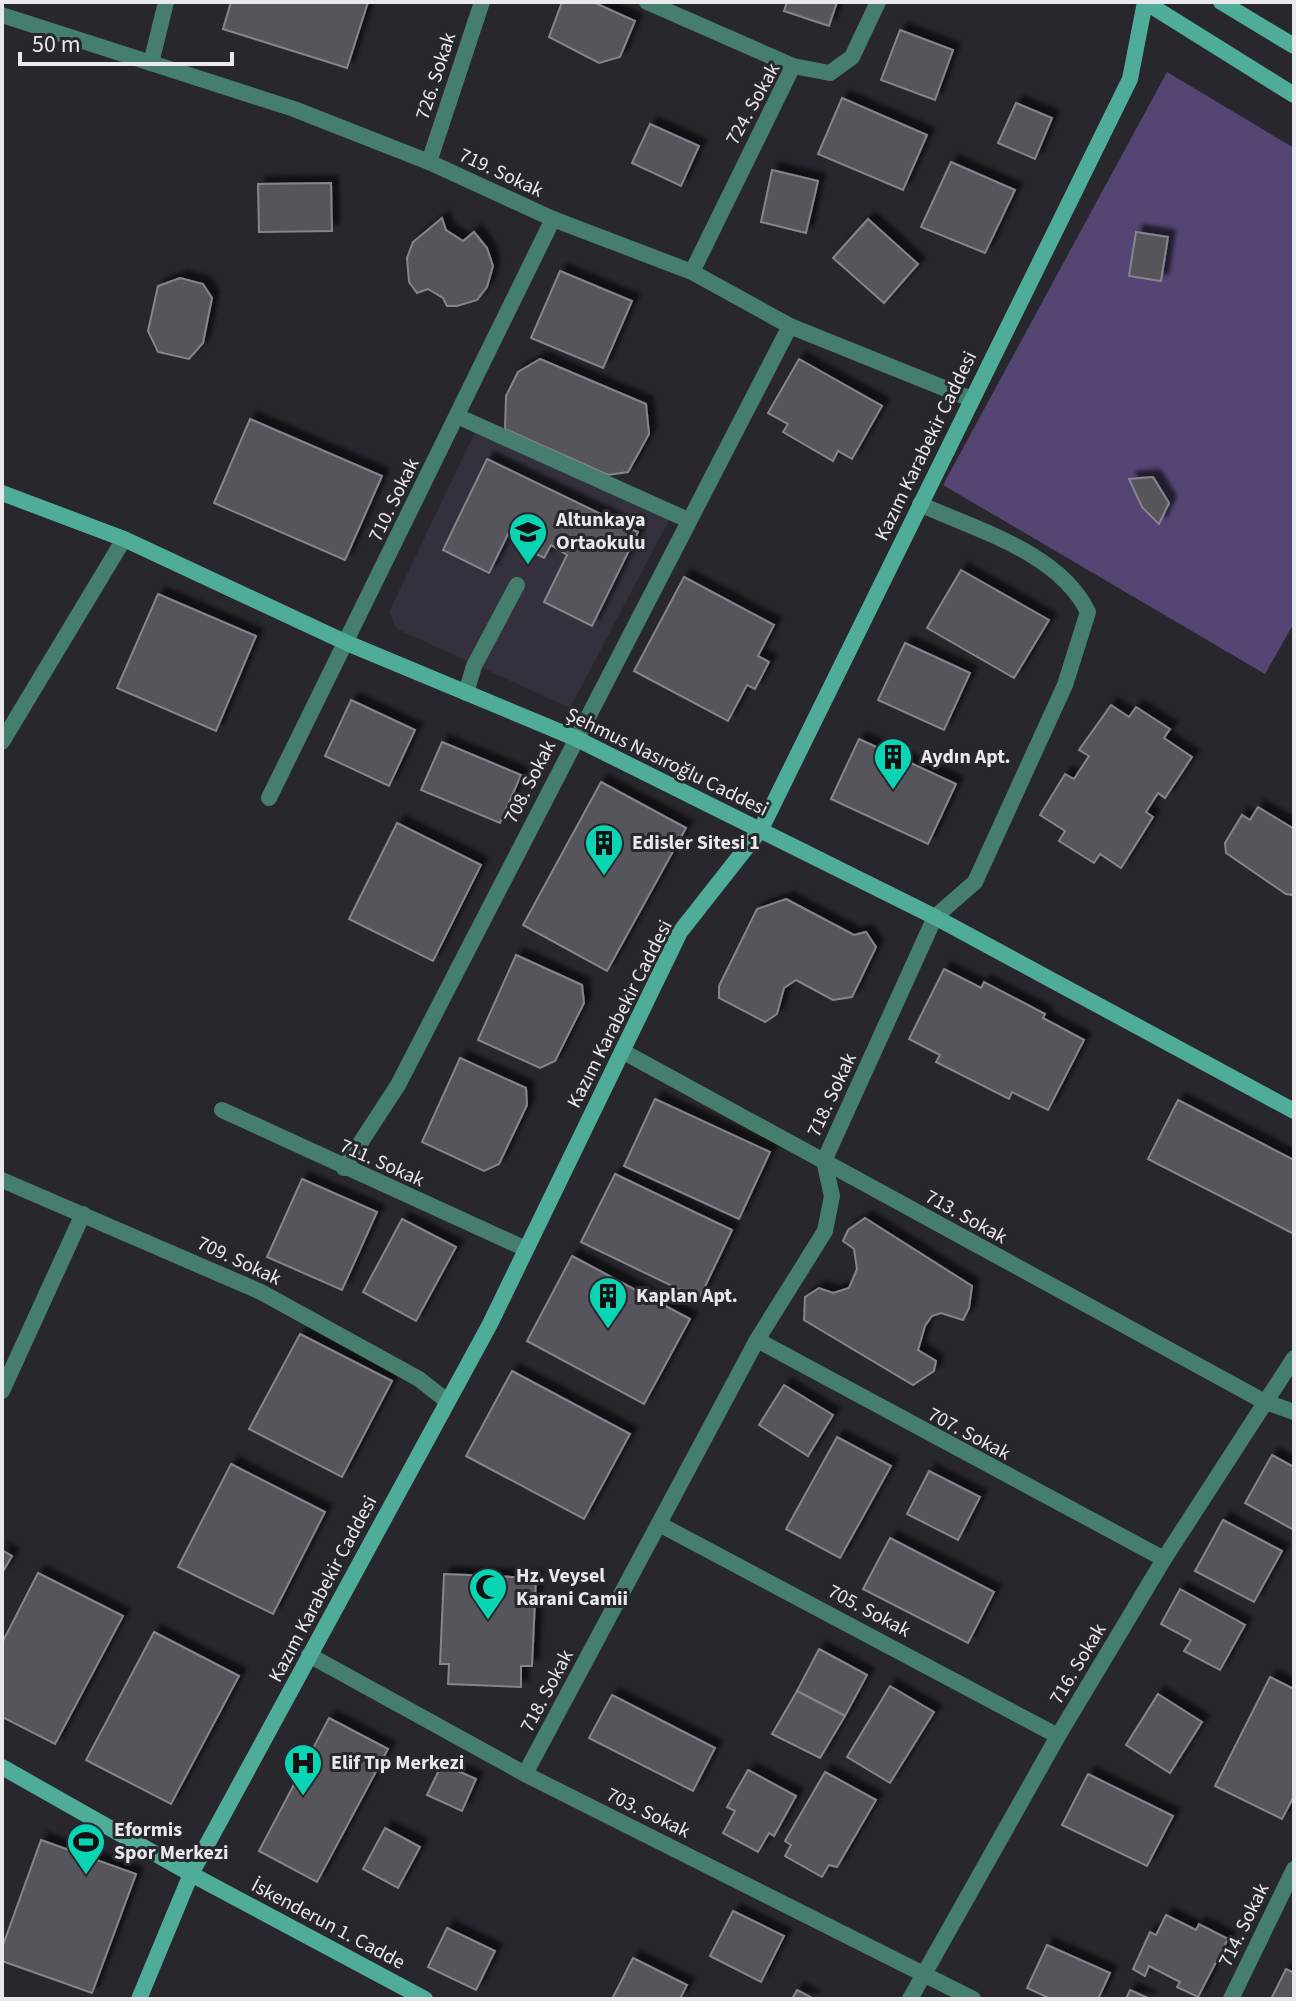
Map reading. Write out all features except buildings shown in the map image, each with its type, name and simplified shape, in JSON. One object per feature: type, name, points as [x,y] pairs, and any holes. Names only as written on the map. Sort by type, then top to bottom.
[{"type":"street","points":[[151,63],[166,2]]},
{"type":"street","name":"726. Sokak","points":[[429,162],[482,2]]},
{"type":"street","points":[[647,2],[793,66]]},
{"type":"street","name":"724. Sokak","points":[[692,272],[793,66],[830,73],[852,57],[878,2]]},
{"type":"street","points":[[1145,2],[1294,95]]},
{"type":"street","name":"Kazım Karabekir Caddesi","points":[[139,1999],[191,1874],[526,1249],[680,932],[761,829],[1130,79],[1145,2]]},
{"type":"street","points":[[1221,2],[1294,46]]},
{"type":"street","name":"719. Sokak","points":[[2,15],[294,109],[429,162],[553,219],[692,272],[790,326],[971,399]]},
{"type":"street","name":"710. Sokak","points":[[269,798],[553,219]]},
{"type":"street","name":"708. Sokak","points":[[344,1168],[398,1085],[790,326]]},
{"type":"street","points":[[457,416],[688,520]]},
{"type":"street","name":"Şehmus Nasıroğlu Caddesi","points":[[2,493],[124,539],[347,643],[575,738],[935,917],[1294,1111]]},
{"type":"street","name":"718. Sokak","points":[[525,1774],[757,1340],[825,1231],[832,1196],[824,1161],[935,917],[975,882],[1065,685],[1088,612],[1079,594],[1037,558],[920,504]]},
{"type":"street","points":[[2,742],[124,539]]},
{"type":"street","points":[[466,693],[474,666],[517,585]]},
{"type":"street","name":"713. Sokak","points":[[622,1051],[1263,1401],[1294,1412]]},
{"type":"street","name":"711. Sokak","points":[[222,1110],[526,1249]]},
{"type":"street","name":"709. Sokak","points":[[2,1180],[261,1292],[419,1379],[447,1401]]},
{"type":"street","points":[[2,1391],[83,1214]]},
{"type":"street","name":"707. Sokak","points":[[757,1340],[1164,1559]]},
{"type":"street","name":"716. Sokak","points":[[910,1999],[1058,1736],[1164,1559],[1263,1401],[1294,1358]]},
{"type":"street","name":"705. Sokak","points":[[659,1524],[1058,1736]]},
{"type":"street","name":"703. Sokak","points":[[309,1655],[525,1774],[973,1999]]},
{"type":"street","name":"İskenderun 1. Cadde","points":[[2,1767],[191,1874],[425,1999]]},
{"type":"street","name":"714. Sokak","points":[[1231,1999],[1294,1869]]},
{"type":"shaded area","points":[[1167,72],[1294,148],[1294,623],[1265,674],[943,485]]},
{"type":"shaded area","name":"Altunkaya Ortaokulu","points":[[476,430],[669,520],[570,708],[397,629],[389,612]]},
{"type":"place","name":"Altunkaya Ortaokulu","points":[[528,566]]},
{"type":"place","name":"Aydın Apt.","points":[[893,791]]},
{"type":"place","name":"Edisler Sitesi 1","points":[[604,877]]},
{"type":"place","name":"Kaplan Apt.","points":[[608,1330]]},
{"type":"place","name":"Hz. Veysel Karani Camii","points":[[488,1621]]},
{"type":"place","name":"Elif Tıp Merkezi","points":[[303,1797]]},
{"type":"place","name":"Eformis Spor Merkezi","points":[[86,1876]]}]
